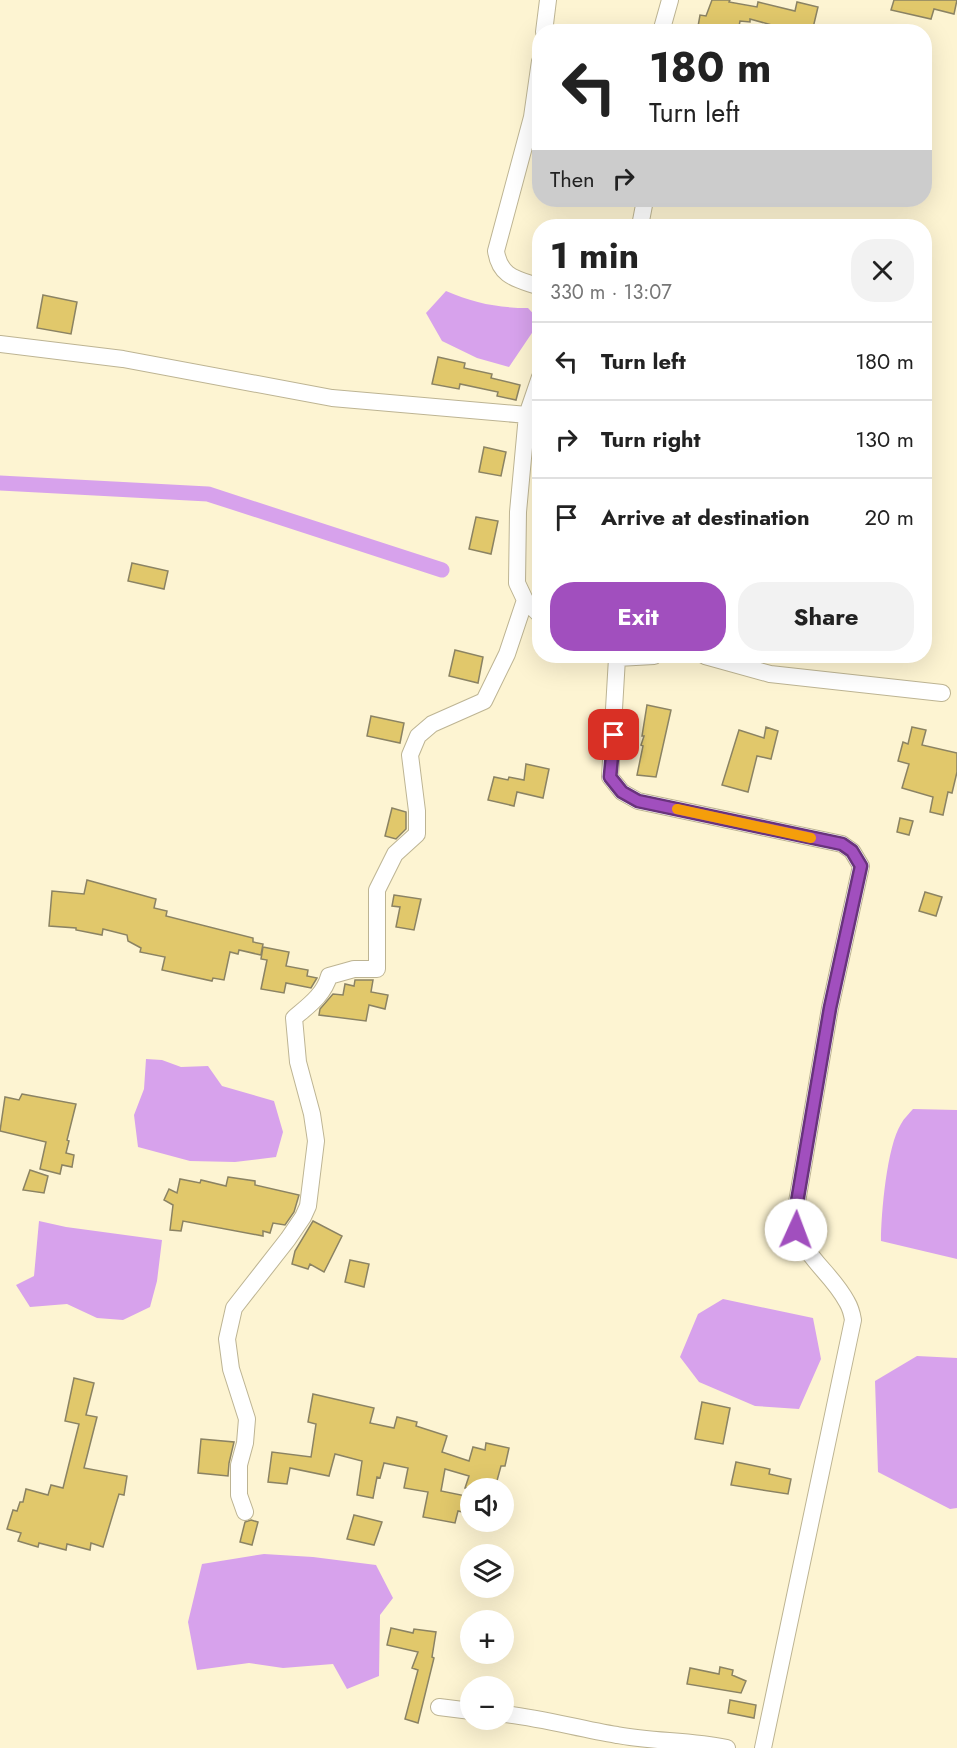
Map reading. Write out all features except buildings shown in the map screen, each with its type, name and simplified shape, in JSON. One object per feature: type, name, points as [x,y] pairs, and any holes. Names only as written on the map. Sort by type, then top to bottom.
[{"type":"street","points":[[545,24],[549,0]]},
{"type":"street","points":[[663,24],[670,0]]},
{"type":"street","points":[[532,117],[496,252],[498,266],[507,274],[532,284]]},
{"type":"street","points":[[0,344],[123,359],[332,398],[532,410],[518,512],[517,583],[525,600],[532,607]]},
{"type":"street","points":[[245,1512],[239,1494],[239,1465],[245,1443],[247,1419],[231,1369],[227,1340],[234,1308],[293,1232],[308,1206],[316,1141],[312,1114],[298,1062],[294,1018],[314,1001],[326,986],[329,976],[354,969],[377,969],[377,890],[395,854],[417,834],[417,811],[410,755],[418,735],[432,724],[484,701],[507,654],[525,600]]},
{"type":"street","points":[[615,663],[610,777],[622,792],[638,801],[842,844],[852,851],[861,866],[830,1008],[795,1214],[796,1230],[801,1242],[848,1302],[853,1320],[763,1748]]},
{"type":"street","points":[[730,663],[770,674],[942,693]]},
{"type":"street","points":[[440,1707],[460,1710]]},
{"type":"street","points":[[514,1715],[534,1717],[619,1736],[699,1742],[728,1748]]},
{"type":"shaded area","points":[[446,291],[486,304],[528,308],[532,312],[532,333],[509,367],[477,358],[442,341],[426,313]]},
{"type":"shaded area","points":[[146,1059],[162,1060],[181,1067],[208,1066],[222,1086],[274,1101],[283,1132],[276,1157],[235,1162],[190,1161],[138,1147],[134,1115],[144,1089]]},
{"type":"shaded area","points":[[913,1109],[957,1110],[957,1259],[881,1241],[884,1197],[892,1148],[901,1124]]},
{"type":"shaded area","points":[[39,1221],[66,1227],[162,1240],[157,1281],[150,1307],[123,1320],[97,1318],[67,1304],[30,1307],[16,1285],[34,1276]]},
{"type":"shaded area","points":[[723,1299],[813,1318],[821,1359],[799,1409],[755,1406],[699,1382],[680,1357],[698,1314]]},
{"type":"shaded area","points":[[917,1356],[957,1358],[957,1508],[950,1509],[878,1472],[875,1381]]},
{"type":"shaded area","points":[[264,1554],[313,1557],[376,1565],[393,1598],[380,1615],[379,1676],[347,1689],[333,1664],[283,1668],[249,1663],[197,1670],[188,1622],[202,1564]]},
{"type":"waterway","points":[[0,483],[208,494],[442,570]]},
{"type":"slow traffic","points":[[677,809],[811,838]]},
{"type":"route","points":[[614,735],[610,777],[622,792],[638,801],[842,844],[852,851],[861,866],[830,1008],[795,1214],[796,1230]]}]
